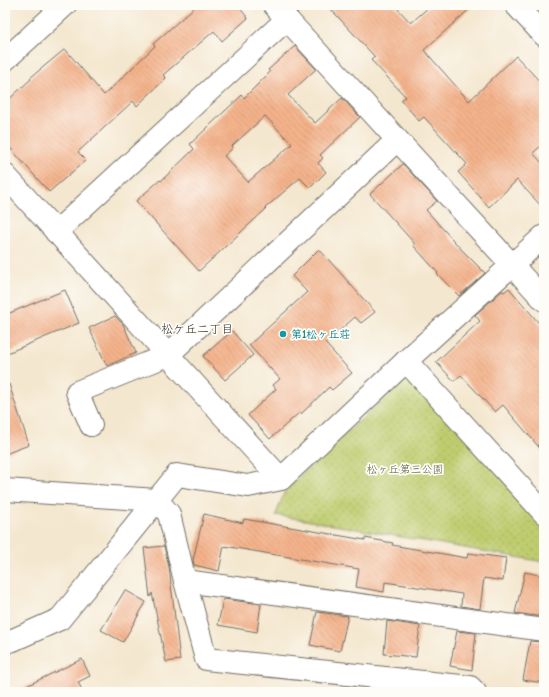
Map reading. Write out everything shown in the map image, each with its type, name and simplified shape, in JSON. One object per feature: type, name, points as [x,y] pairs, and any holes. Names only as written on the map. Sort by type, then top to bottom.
[{"type":"street","points":[[5,60],[65,5]]},
{"type":"street","points":[[516,5],[544,35]]},
{"type":"street","points":[[56,232],[280,12],[544,300]]},
{"type":"street","points":[[91,425],[77,392],[168,355],[397,140]]},
{"type":"street","points":[[5,175],[281,478]]},
{"type":"street","points":[[5,642],[13,640],[60,619],[177,476],[248,486],[281,478],[406,361],[513,266],[544,236]]},
{"type":"street","points":[[406,361],[544,513]]},
{"type":"street","points":[[5,490],[157,500],[169,514],[185,582],[206,659],[470,687],[475,692]]},
{"type":"street","points":[[185,582],[544,630]]},
{"type":"green space","name":"松ヶ丘第三公園","points":[[414,380],[544,520],[544,562],[276,515],[285,490],[402,382]]},
{"type":"building","points":[[197,5],[237,5],[248,18],[222,41],[214,31],[163,75],[166,78],[137,106],[133,101],[78,152],[86,160],[49,192],[5,142],[5,103],[31,79],[30,78],[65,49],[104,95],[155,46],[153,44]]},
{"type":"building","points":[[327,5],[394,5],[411,23],[431,5],[474,5],[424,50],[469,101],[516,56],[544,86],[544,143],[533,153],[544,165],[544,209],[517,180],[489,207],[458,172],[467,164],[424,117],[419,121],[401,100],[406,97],[371,60],[375,57]]},
{"type":"building","points":[[295,46],[316,69],[288,95],[315,123],[342,98],[360,117],[320,155],[323,158],[318,163],[326,172],[310,188],[300,178],[265,208],[266,209],[199,271],[136,201],[160,180],[161,181],[194,149],[190,144],[242,95],[244,98],[270,72],[268,70]],"holes":[[[265,116],[292,144],[248,182],[224,156],[233,148],[232,146]]]},
{"type":"building","points":[[403,164],[437,201],[426,210],[485,273],[459,296],[437,274],[438,273],[413,245],[415,244],[370,194]]},
{"type":"building","points":[[319,249],[375,312],[361,323],[355,317],[325,343],[352,373],[332,390],[329,387],[301,414],[300,412],[270,439],[248,415],[276,389],[273,385],[280,379],[249,345],[307,292],[292,276]]},
{"type":"building","points":[[509,288],[544,329],[544,453],[503,405],[495,412],[461,375],[454,381],[436,362],[480,321],[475,315],[502,291],[504,292]]},
{"type":"building","points":[[65,290],[79,323],[5,354],[5,315]]},
{"type":"building","points":[[115,316],[123,324],[136,353],[107,366],[89,328]]},
{"type":"building","points":[[232,331],[253,355],[225,380],[203,356]]},
{"type":"building","points":[[5,384],[9,384],[29,445],[5,454]]},
{"type":"building","points":[[204,514],[243,523],[244,519],[365,540],[365,538],[393,543],[392,545],[467,558],[468,553],[506,558],[503,581],[484,578],[480,609],[461,606],[462,594],[385,582],[384,592],[356,587],[359,569],[224,546],[219,571],[194,565],[193,560]]},
{"type":"building","points":[[164,546],[169,567],[180,660],[166,662],[152,593],[150,597],[144,548]]},
{"type":"building","points":[[525,572],[544,576],[544,617],[515,613]]},
{"type":"building","points":[[125,590],[146,602],[123,642],[101,630]]},
{"type":"building","points":[[223,599],[261,604],[257,632],[218,625]]},
{"type":"building","points":[[317,612],[348,616],[340,651],[310,645]]},
{"type":"building","points":[[387,621],[420,626],[416,657],[384,654]]},
{"type":"building","points":[[457,631],[476,633],[472,670],[450,666]]},
{"type":"building","points":[[530,641],[544,642],[544,683],[523,680]]},
{"type":"building","points":[[82,659],[90,676],[78,682],[83,692],[14,692]]},
{"type":"place","name":"第1松ヶ丘荘","points":[[283,334]]},
{"type":"district","name":"松ケ丘二丁目","points":[[197,329]]}]
